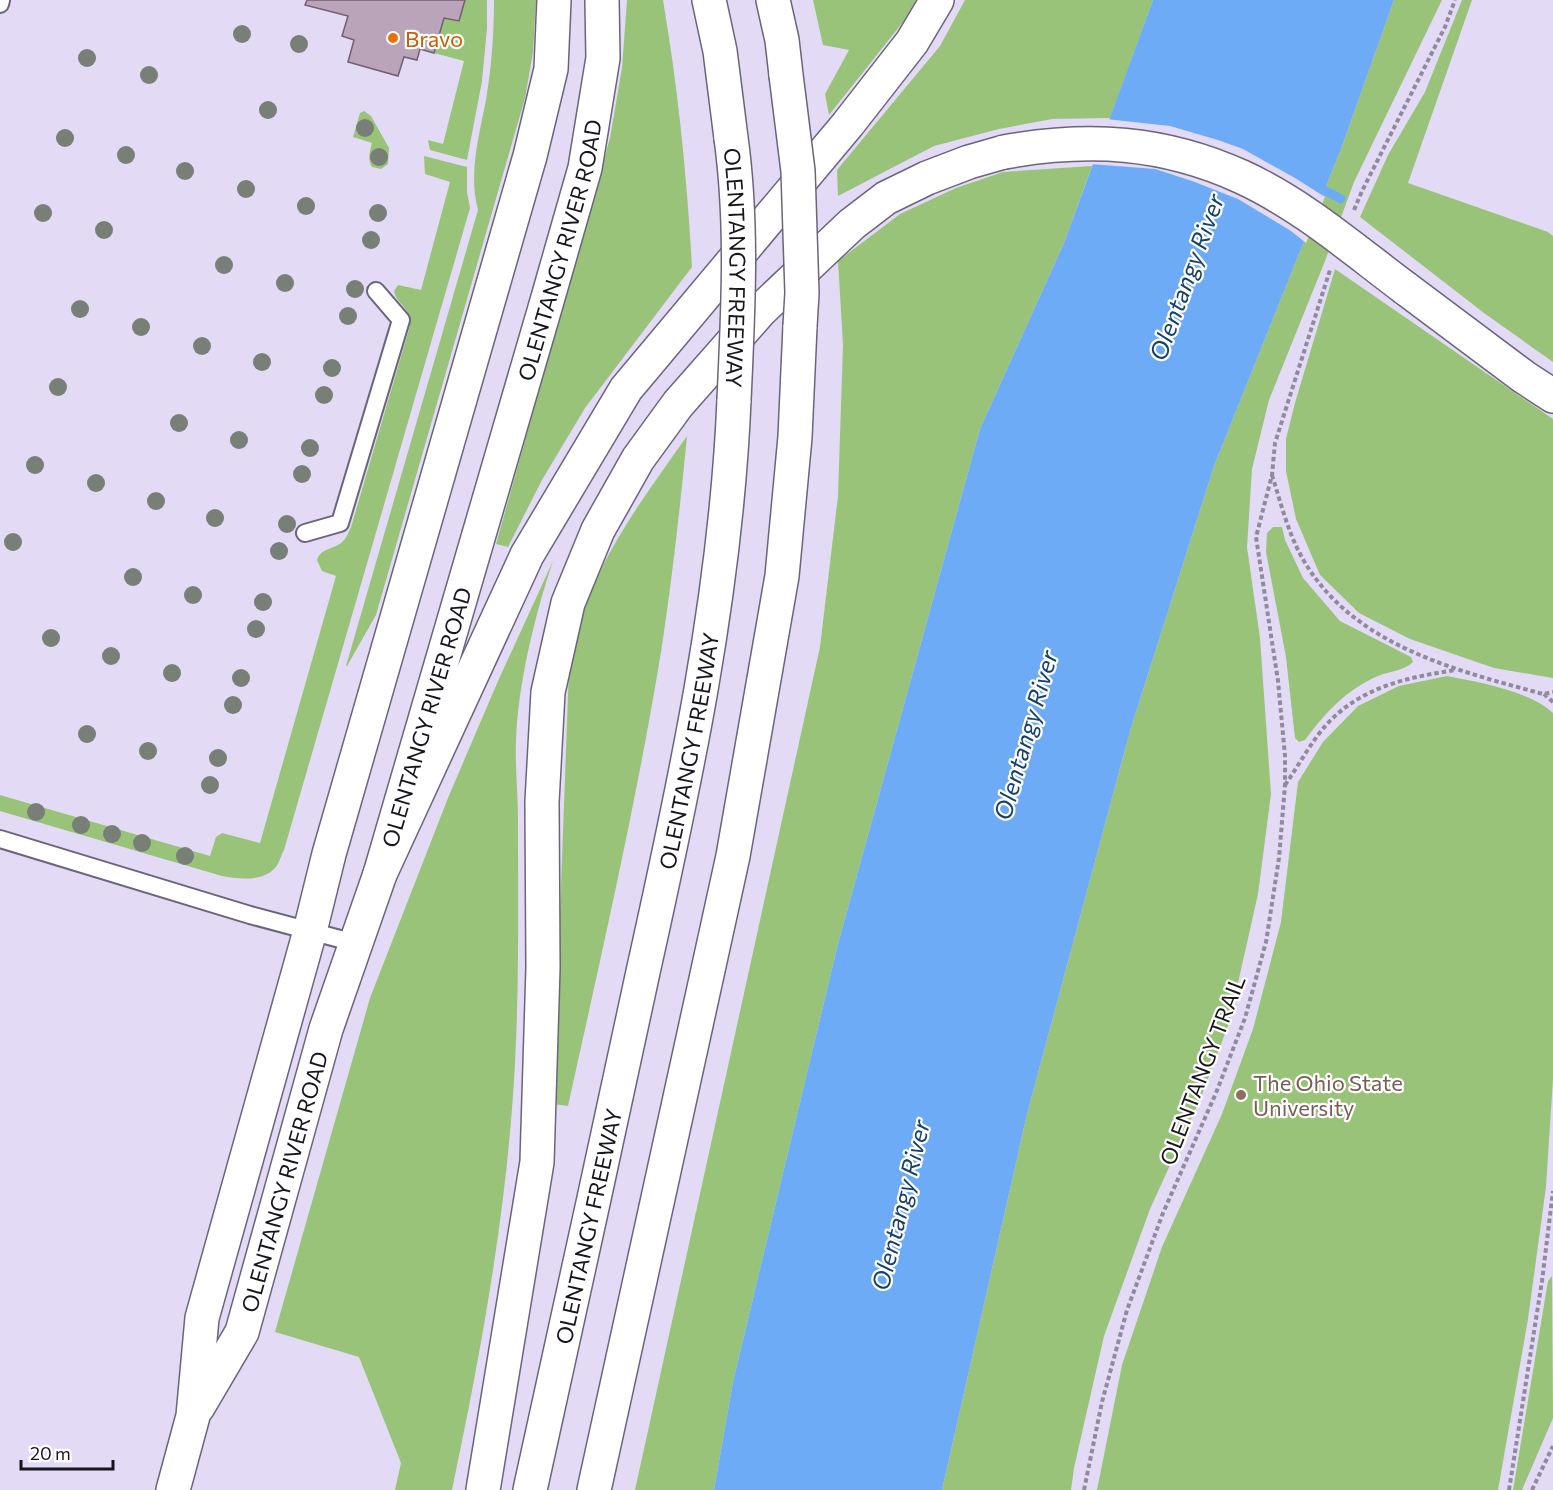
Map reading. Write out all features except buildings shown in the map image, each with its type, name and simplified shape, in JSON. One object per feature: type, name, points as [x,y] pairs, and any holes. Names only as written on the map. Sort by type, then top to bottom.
[{"type":"main road","name":"OLENTANGY RIVER ROAD","points":[[173,1490],[193,1416],[202,1318],[310,931],[329,854],[530,156],[551,69],[554,0]]},
{"type":"main road","name":"OLENTANGY RIVER ROAD","points":[[193,1416],[242,1332],[326,1029],[380,874],[585,168],[603,58],[602,0]]},
{"type":"main road","name":"OLENTANGY FREEWAY","points":[[530,1490],[672,843],[700,705],[720,568],[734,400],[739,293],[736,176],[720,51],[709,0]]},
{"type":"main road","points":[[594,1490],[733,856],[782,576],[795,437],[802,293],[798,171],[782,40],[773,0]]},
{"type":"main road","points":[[380,874],[527,555],[626,389],[848,124],[912,42],[937,0]]},
{"type":"main road","points":[[483,1490],[537,1162],[543,968],[542,802],[548,692],[567,603],[598,530],[638,459],[678,404],[759,311],[852,224],[886,198],[927,178],[1004,152],[1043,145],[1087,142],[1129,145],[1170,151],[1203,161],[1244,178],[1283,200],[1329,231],[1524,377],[1553,396]]},
{"type":"lane","points":[[305,533],[340,523],[401,320],[376,291]]},
{"type":"lane","points":[[0,839],[250,915],[355,943]]},
{"type":"path","name":"OLENTANGY TRAIL","points":[[1084,1490],[1102,1402],[1127,1311],[1163,1213],[1216,1093],[1245,1018],[1266,942],[1279,858],[1285,785],[1285,756],[1278,681],[1256,537],[1272,475],[1291,535],[1309,569],[1332,598],[1370,630],[1429,660],[1457,670]]},
{"type":"path","points":[[1285,785],[1327,724],[1352,702],[1382,686],[1413,676],[1457,670],[1543,694],[1553,702]]},
{"type":"path","points":[[1543,694],[1553,692]]},
{"type":"path","points":[[1509,1490],[1542,1281],[1553,1191]]},
{"type":"path","points":[[1532,1490],[1553,1446]]},
{"type":"green space","points":[[465,0],[487,0],[482,81],[467,160],[430,150],[428,140],[443,144],[464,61],[434,53],[444,18],[459,21]]},
{"type":"green space","points":[[494,0],[536,0],[533,52],[525,98],[376,615],[346,666],[478,210],[474,179],[475,164],[489,76]]},
{"type":"green space","points":[[627,0],[663,0],[681,133],[692,267],[585,408],[542,480],[508,547],[496,544],[610,138],[622,68]]},
{"type":"green space","points":[[813,0],[916,0],[903,22],[829,115],[825,94],[849,50],[823,45]]},
{"type":"green space","points":[[965,0],[1153,0],[1110,118],[1052,119],[999,129],[934,146],[838,196],[837,170],[940,46]]},
{"type":"green space","points":[[1394,0],[1442,0],[1354,182],[1269,400],[1252,469],[1247,547],[1260,638],[1271,794],[1258,894],[1229,1023],[1201,1097],[1150,1209],[1104,1336],[1071,1490],[942,1490],[1027,1114],[1130,731],[1214,466],[1341,149]]},
{"type":"green space","points":[[1462,0],[1472,0],[1408,183],[1548,232],[1553,236],[1553,362],[1484,313],[1360,217],[1388,155],[1425,92]]},
{"type":"green space","points":[[364,111],[371,116],[389,148],[388,164],[381,169],[372,167],[370,164],[369,155],[372,143],[353,137],[360,113]]},
{"type":"green space","points":[[424,156],[467,167],[467,192],[470,208],[284,850],[276,866],[264,876],[243,878],[222,876],[0,811],[0,795],[210,856],[216,837],[222,833],[260,843],[336,576],[322,571],[317,560],[322,553],[341,543],[351,527],[410,326],[408,314],[394,291],[398,285],[421,290],[450,182],[425,174]]},
{"type":"green space","points":[[1092,166],[1064,243],[980,429],[838,944],[733,1382],[714,1490],[635,1490],[820,647],[838,496],[843,345],[838,261],[900,214],[956,188],[1003,172]]},
{"type":"green space","points":[[1335,269],[1553,419],[1553,678],[1494,668],[1410,639],[1359,613],[1320,575],[1296,519],[1286,471],[1286,439]]},
{"type":"green space","points":[[687,436],[665,625],[629,823],[568,1106],[553,1104],[569,668],[587,601],[605,561],[638,506]]},
{"type":"green space","points":[[1273,527],[1282,527],[1285,540],[1303,578],[1340,621],[1411,657],[1413,662],[1401,669],[1367,681],[1356,688],[1320,720],[1305,740],[1299,742],[1295,738],[1286,657],[1266,552],[1267,533]]},
{"type":"green space","points":[[553,561],[528,650],[517,719],[518,987],[513,1099],[501,1212],[484,1323],[452,1490],[395,1490],[401,1463],[359,1357],[275,1332],[370,998],[448,798]]},
{"type":"green space","points":[[1447,676],[1518,693],[1543,705],[1553,713],[1553,1079],[1546,1187],[1528,1319],[1498,1490],[1097,1490],[1122,1365],[1162,1247],[1222,1114],[1253,1029],[1281,922],[1298,782],[1323,742],[1358,706],[1399,686]]},
{"type":"green space","points":[[1552,1276],[1553,1418],[1522,1490],[1513,1490],[1548,1281]]},
{"type":"water","name":"Olentangy River","points":[[1153,0],[1394,0],[1341,149],[1214,466],[1130,731],[1027,1114],[942,1490],[714,1490],[733,1382],[838,944],[980,429],[1064,243]]},
{"type":"pier","points":[[1106,119],[1170,126],[1218,140],[1243,149],[1295,178],[1325,197],[1306,243],[1291,231],[1238,199],[1192,181],[1155,169],[1090,164]]},
{"type":"waterway","points":[[1324,190],[1341,199]]},
{"type":"place","name":"Bravo","points":[[393,38]]},
{"type":"place","name":"The Ohio State University","points":[[1241,1095]]}]
